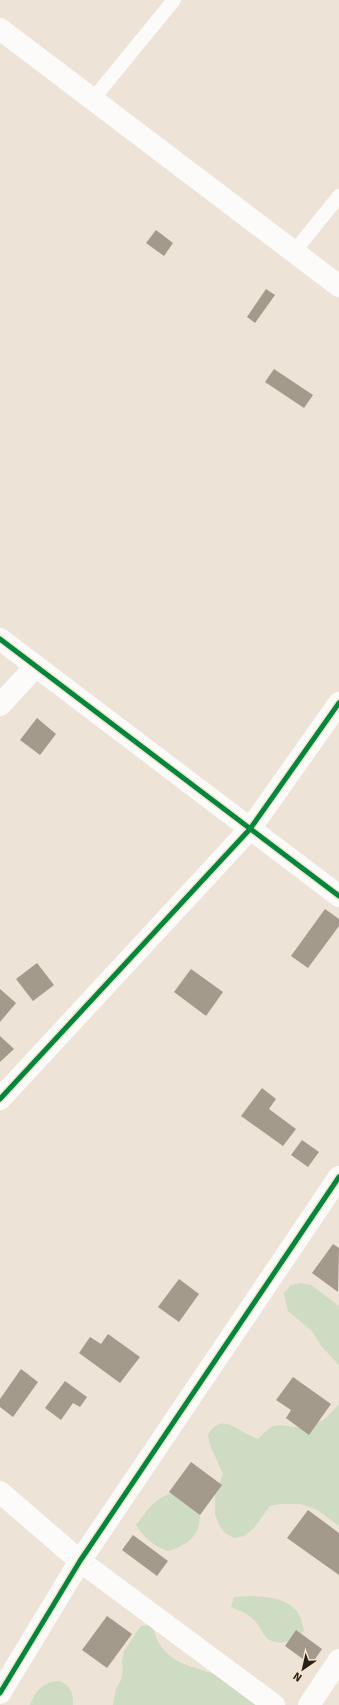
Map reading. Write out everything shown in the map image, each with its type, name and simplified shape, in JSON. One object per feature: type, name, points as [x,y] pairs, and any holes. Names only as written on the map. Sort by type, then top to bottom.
[{"type":"street","points":[[0,29],[339,286]]},
{"type":"street","points":[[0,639],[339,896]]},
{"type":"street","points":[[0,705],[36,666]]},
{"type":"street","points":[[0,1099],[250,829],[339,703]]},
{"type":"street","points":[[0,1693],[80,1561],[339,1177]]},
{"type":"street","points":[[0,1492],[80,1561],[274,1705]]},
{"type":"street","points":[[309,1705],[339,1660]]},
{"type":"lane","points":[[93,99],[174,0]]},
{"type":"lane","points":[[294,252],[339,196]]},
{"type":"green space","points":[[301,1283],[311,1285],[339,1306],[339,1365],[322,1347],[311,1330],[288,1311],[284,1293],[291,1285]]},
{"type":"green space","points":[[339,1404],[339,1526],[319,1511],[310,1507],[300,1504],[280,1504],[270,1506],[253,1529],[244,1536],[234,1538],[225,1533],[219,1525],[215,1514],[215,1494],[223,1474],[210,1445],[208,1435],[214,1428],[219,1424],[231,1425],[258,1439],[274,1426],[282,1425],[302,1428],[314,1425],[330,1414]]},
{"type":"green space","points":[[173,1493],[199,1508],[200,1517],[197,1531],[194,1536],[183,1545],[168,1551],[158,1547],[150,1541],[142,1534],[136,1525],[156,1501]]},
{"type":"green space","points":[[254,1596],[280,1600],[293,1607],[302,1621],[304,1631],[297,1637],[288,1641],[278,1642],[268,1639],[250,1616],[231,1607],[234,1597]]},
{"type":"green space","points":[[152,1625],[157,1640],[164,1650],[173,1658],[183,1664],[231,1681],[260,1705],[113,1705],[116,1689],[121,1680],[124,1651],[141,1626]]},
{"type":"green space","points":[[59,1681],[69,1687],[73,1705],[30,1705],[34,1695],[40,1688],[48,1683]]},
{"type":"building","points":[[156,230],[173,243],[164,256],[146,243]]},
{"type":"building","points":[[266,289],[275,295],[255,323],[247,317]]},
{"type":"building","points":[[274,369],[313,395],[304,408],[265,382]]},
{"type":"building","points":[[37,718],[56,734],[40,755],[20,740]]},
{"type":"building","points":[[325,909],[339,919],[339,926],[308,968],[291,956]]},
{"type":"building","points":[[37,963],[54,985],[33,1001],[16,979]]},
{"type":"building","points":[[191,969],[223,992],[206,1016],[174,992]]},
{"type":"building","points":[[0,989],[16,1003],[0,1022]]},
{"type":"building","points":[[0,1036],[14,1049],[0,1062]]},
{"type":"building","points":[[262,1088],[276,1099],[269,1109],[296,1129],[283,1146],[241,1116]]},
{"type":"building","points":[[302,1140],[319,1152],[308,1167],[291,1155]]},
{"type":"building","points":[[333,1244],[339,1248],[338,1292],[312,1273]]},
{"type":"building","points":[[179,1279],[199,1294],[179,1322],[158,1307]]},
{"type":"building","points":[[108,1334],[140,1357],[120,1383],[79,1353],[90,1337],[101,1344]]},
{"type":"building","points":[[21,1369],[38,1382],[13,1417],[0,1407],[0,1399]]},
{"type":"building","points":[[293,1377],[331,1404],[309,1435],[286,1418],[291,1410],[276,1400]]},
{"type":"building","points":[[65,1381],[87,1397],[80,1407],[73,1403],[61,1420],[45,1408]]},
{"type":"building","points":[[191,1462],[222,1485],[200,1515],[169,1492]]},
{"type":"building","points":[[308,1510],[339,1533],[339,1575],[287,1538]]},
{"type":"building","points":[[133,1535],[168,1561],[157,1576],[122,1550]]},
{"type":"building","points":[[107,1616],[132,1634],[107,1668],[82,1650]]},
{"type":"building","points":[[296,1630],[322,1649],[311,1665],[285,1646]]},
{"type":"cycle path","points":[[0,639],[339,896]]},
{"type":"cycle path","points":[[0,1099],[250,829],[339,703]]},
{"type":"cycle path","points":[[0,1693],[80,1561],[339,1177]]}]
